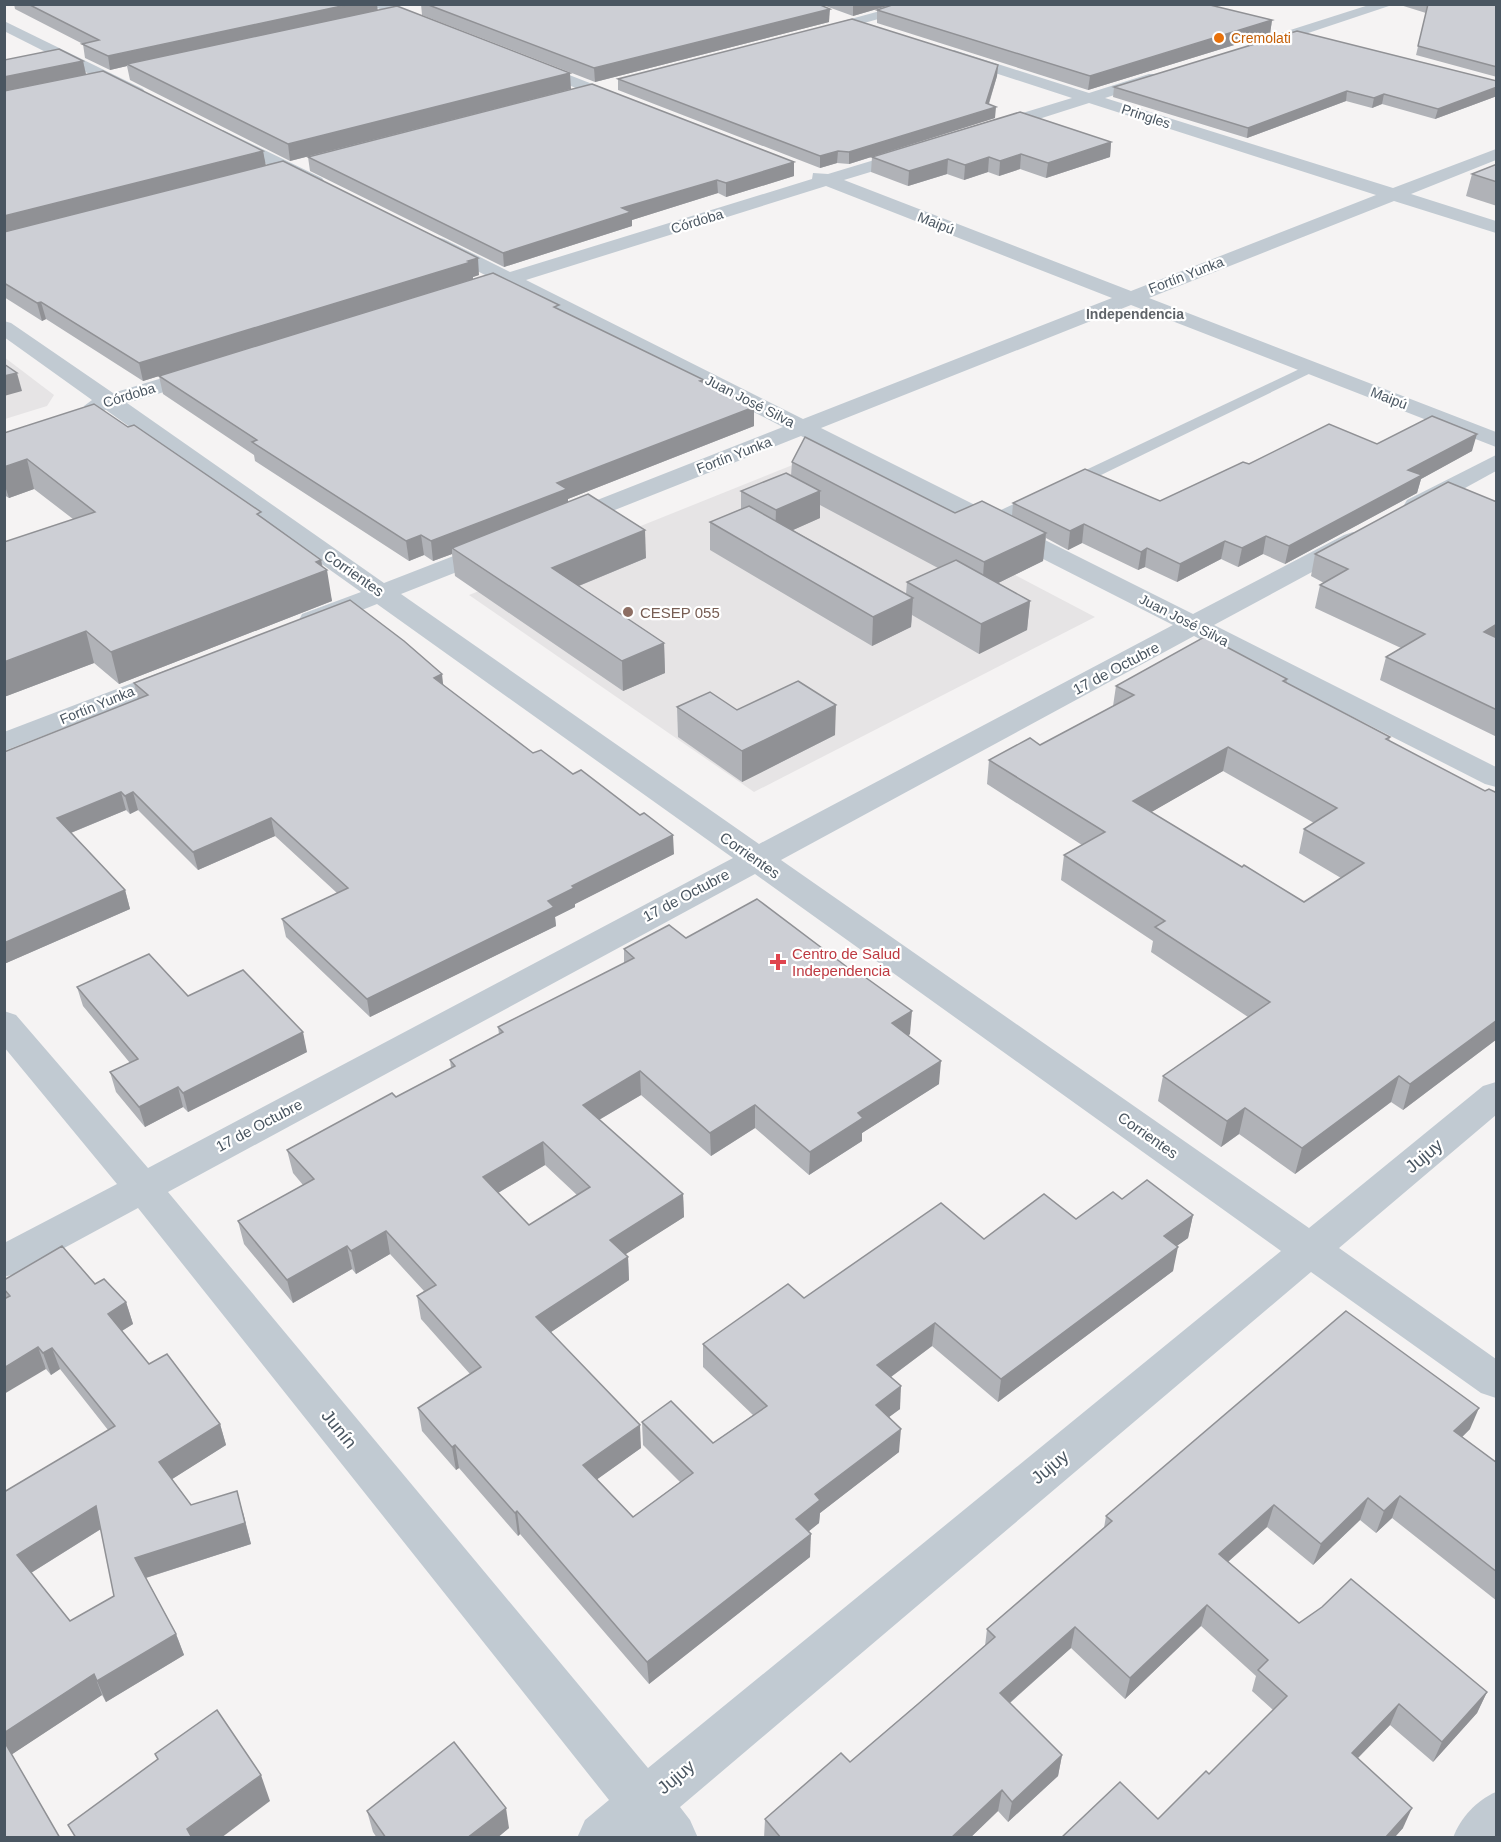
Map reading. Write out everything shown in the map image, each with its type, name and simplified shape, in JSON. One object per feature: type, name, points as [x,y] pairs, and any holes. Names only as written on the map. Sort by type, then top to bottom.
[{"type":"street","points":[[797,37],[924,4]]},
{"type":"street","points":[[1244,49],[1388,4]]},
{"type":"street","points":[[376,12],[400,14],[433,7]]},
{"type":"street","points":[[400,14],[443,31]]},
{"type":"street","points":[[824,14],[887,33]]},
{"type":"street","points":[[4,25],[151,99]]},
{"type":"street","points":[[1276,26],[1332,40]]},
{"type":"street","name":"Pringles","points":[[943,51],[1497,227]]},
{"type":"street","points":[[508,56],[639,107]]},
{"type":"street","points":[[975,134],[1178,70]]},
{"type":"street","points":[[86,83],[132,72]]},
{"type":"street","points":[[561,99],[617,84]]},
{"type":"street","points":[[204,126],[340,194]]},
{"type":"street","name":"Córdoba","points":[[474,290],[930,148]]},
{"type":"street","name":"Fortín Yunka","points":[[537,532],[1128,297],[1497,154]]},
{"type":"street","points":[[266,174],[311,162]]},
{"type":"street","name":"Maipú","points":[[794,167],[1497,440]]},
{"type":"street","name":"Juan José Silva","points":[[422,236],[1497,778]]},
{"type":"street","name":"Corrientes","points":[[4,327],[1497,1382]]},
{"type":"street","name":"Córdoba","points":[[78,411],[223,366]]},
{"type":"street","name":"17 de Octubre","points":[[4,1262],[754,858],[1196,626],[1497,462]]},
{"type":"street","points":[[293,628],[515,541]]},
{"type":"street","name":"Fortín Yunka","points":[[4,742],[193,667]]},
{"type":"street","name":"Junín","points":[[4,1023],[143,1188],[672,1838]]},
{"type":"street","name":"Jujuy","points":[[603,1838],[1497,1095]]},
{"type":"lane","points":[[990,522],[1310,368]]},
{"type":"lane","points":[[1470,1838],[1497,1809]]},
{"type":"shaded area","points":[[4,357],[54,395],[47,406],[5,419]]},
{"type":"shaded area","points":[[800,462],[1095,617],[754,792],[469,595]]},
{"type":"building","points":[[28,4],[351,4],[108,56],[82,44],[99,40]]},
{"type":"building","points":[[426,4],[818,4],[830,9],[594,68]]},
{"type":"building","points":[[895,4],[1206,4],[1272,20],[1090,76],[877,10]]},
{"type":"building","points":[[1428,4],[1497,4],[1497,67],[1418,46]]},
{"type":"building","points":[[397,6],[570,73],[288,144],[127,64]]},
{"type":"building","points":[[852,19],[998,65],[986,103],[996,107],[849,152],[838,151],[820,156],[618,79]]},
{"type":"building","points":[[1297,31],[1497,81],[1497,87],[1438,109],[1384,94],[1374,98],[1347,91],[1248,128],[1114,87]]},
{"type":"building","points":[[59,49],[83,61],[4,77],[4,60]]},
{"type":"building","points":[[103,71],[263,151],[4,216],[4,91]]},
{"type":"building","points":[[592,84],[794,162],[726,183],[717,180],[622,208],[631,212],[503,253],[308,157]]},
{"type":"building","points":[[1020,112],[1111,142],[1048,163],[1021,154],[1000,161],[989,157],[965,165],[948,159],[909,171],[872,157]]},
{"type":"building","points":[[283,161],[478,258],[139,363],[41,302],[37,303],[4,283],[4,232]]},
{"type":"building","points":[[1497,164],[1497,182],[1472,174]]},
{"type":"building","points":[[493,273],[559,305],[554,307],[754,407],[557,483],[567,489],[431,541],[421,535],[406,541],[252,442],[257,440],[159,376]]},
{"type":"building","points":[[4,364],[17,373],[4,376]]},
{"type":"building","points":[[94,404],[128,427],[134,425],[261,512],[257,514],[321,560],[316,562],[327,570],[111,652],[86,631],[4,662],[4,542],[95,512],[27,459],[4,467],[4,433]]},
{"type":"building","points":[[1432,416],[1477,434],[1408,470],[1422,475],[1289,546],[1266,536],[1242,548],[1225,541],[1180,564],[1147,548],[1141,552],[1084,524],[1070,531],[1013,503],[1085,469],[1160,501],[1243,462],[1249,464],[1329,424],[1377,444]]},
{"type":"building","points":[[805,437],[955,513],[982,501],[1046,533],[984,562],[792,462]]},
{"type":"building","points":[[786,473],[820,491],[776,510],[741,491]]},
{"type":"building","points":[[1448,482],[1497,502],[1497,624],[1484,632],[1497,638],[1497,710],[1386,657],[1425,634],[1320,585],[1348,569],[1315,554]]},
{"type":"building","points":[[588,494],[645,530],[552,568],[664,643],[622,661],[452,548]]},
{"type":"building","points":[[749,506],[913,598],[873,617],[710,522]]},
{"type":"building","points":[[956,560],[1030,601],[981,624],[907,582]]},
{"type":"building","points":[[350,600],[404,641],[442,674],[434,678],[533,753],[541,750],[573,774],[581,770],[640,815],[644,813],[673,835],[572,886],[574,888],[548,901],[554,907],[367,999],[282,919],[348,888],[271,818],[193,852],[133,792],[125,796],[121,792],[57,818],[125,890],[4,943],[4,752],[148,695],[134,683]]},
{"type":"building","points":[[1206,636],[1287,679],[1283,681],[1390,737],[1386,739],[1485,791],[1489,789],[1497,793],[1497,1020],[1410,1084],[1399,1076],[1302,1148],[1245,1108],[1227,1121],[1163,1076],[1270,1002],[1155,927],[1165,921],[1064,855],[1105,832],[989,760],[1030,738],[1040,745],[1134,695],[1116,686]],"holes":[[[1228,747],[1337,808],[1304,829],[1364,863],[1304,902],[1133,801]]]},
{"type":"building","points":[[798,681],[836,705],[742,751],[677,707],[710,692],[737,710]]},
{"type":"building","points":[[757,899],[855,973],[858,972],[912,1011],[892,1023],[941,1061],[858,1113],[863,1118],[810,1152],[755,1105],[710,1133],[640,1071],[583,1105],[683,1194],[610,1240],[628,1257],[536,1317],[640,1425],[583,1465],[633,1517],[693,1473],[642,1422],[671,1401],[713,1443],[767,1406],[703,1344],[788,1284],[804,1298],[941,1203],[984,1239],[1044,1194],[1076,1219],[1113,1192],[1122,1199],[1147,1180],[1193,1215],[1164,1236],[1178,1247],[1001,1379],[935,1323],[877,1365],[901,1386],[876,1405],[901,1429],[815,1494],[820,1500],[796,1519],[811,1534],[647,1662],[517,1511],[515,1513],[455,1445],[452,1447],[418,1408],[481,1367],[417,1296],[436,1285],[386,1231],[351,1251],[347,1246],[287,1280],[238,1221],[314,1179],[287,1150],[392,1093],[396,1097],[455,1066],[450,1060],[503,1032],[498,1027],[634,958],[624,949],[669,925],[686,938]],"holes":[[[543,1142],[590,1187],[529,1225],[483,1177]]]},
{"type":"building","points":[[149,954],[188,996],[243,970],[303,1032],[183,1093],[178,1087],[139,1107],[110,1072],[138,1059],[77,987]]},
{"type":"building","points":[[62,1246],[95,1284],[104,1279],[126,1302],[108,1314],[149,1364],[167,1354],[220,1424],[159,1462],[191,1505],[237,1491],[245,1523],[135,1558],[176,1634],[97,1681],[94,1674],[4,1733],[4,1492],[115,1426],[52,1348],[43,1353],[38,1347],[4,1368],[4,1299],[10,1296],[4,1289],[4,1280]],"holes":[[[96,1506],[114,1596],[70,1621],[17,1555]]]},
{"type":"building","points":[[1346,1311],[1479,1408],[1454,1431],[1497,1463],[1497,1572],[1400,1496],[1384,1511],[1368,1498],[1321,1544],[1274,1505],[1219,1554],[1299,1623],[1322,1607],[1351,1579],[1487,1692],[1442,1742],[1399,1704],[1352,1753],[1412,1808],[1385,1838],[1061,1838],[1120,1782],[1158,1819],[1206,1771],[1209,1774],[1287,1696],[1258,1670],[1268,1660],[1207,1605],[1130,1678],[1075,1627],[1000,1693],[1062,1755],[1012,1802],[1002,1790],[951,1838],[781,1838],[765,1819],[841,1753],[850,1762],[995,1637],[987,1629],[1112,1521],[1106,1516]]},
{"type":"building","points":[[217,1710],[261,1775],[187,1829],[192,1838],[76,1838],[68,1825],[158,1759],[155,1754]]},
{"type":"building","points":[[4,1741],[60,1838],[4,1838]]},
{"type":"building","points":[[454,1742],[506,1808],[467,1838],[386,1838],[367,1811]]},
{"type":"place","name":"Cremolati","points":[[1219,38]]},
{"type":"place","name":"CESEP 055","points":[[628,612]]},
{"type":"place","name":"Centro de Salud Independencia","points":[[778,962]]},
{"type":"district","name":"Independencia","points":[[1135,314]]}]
